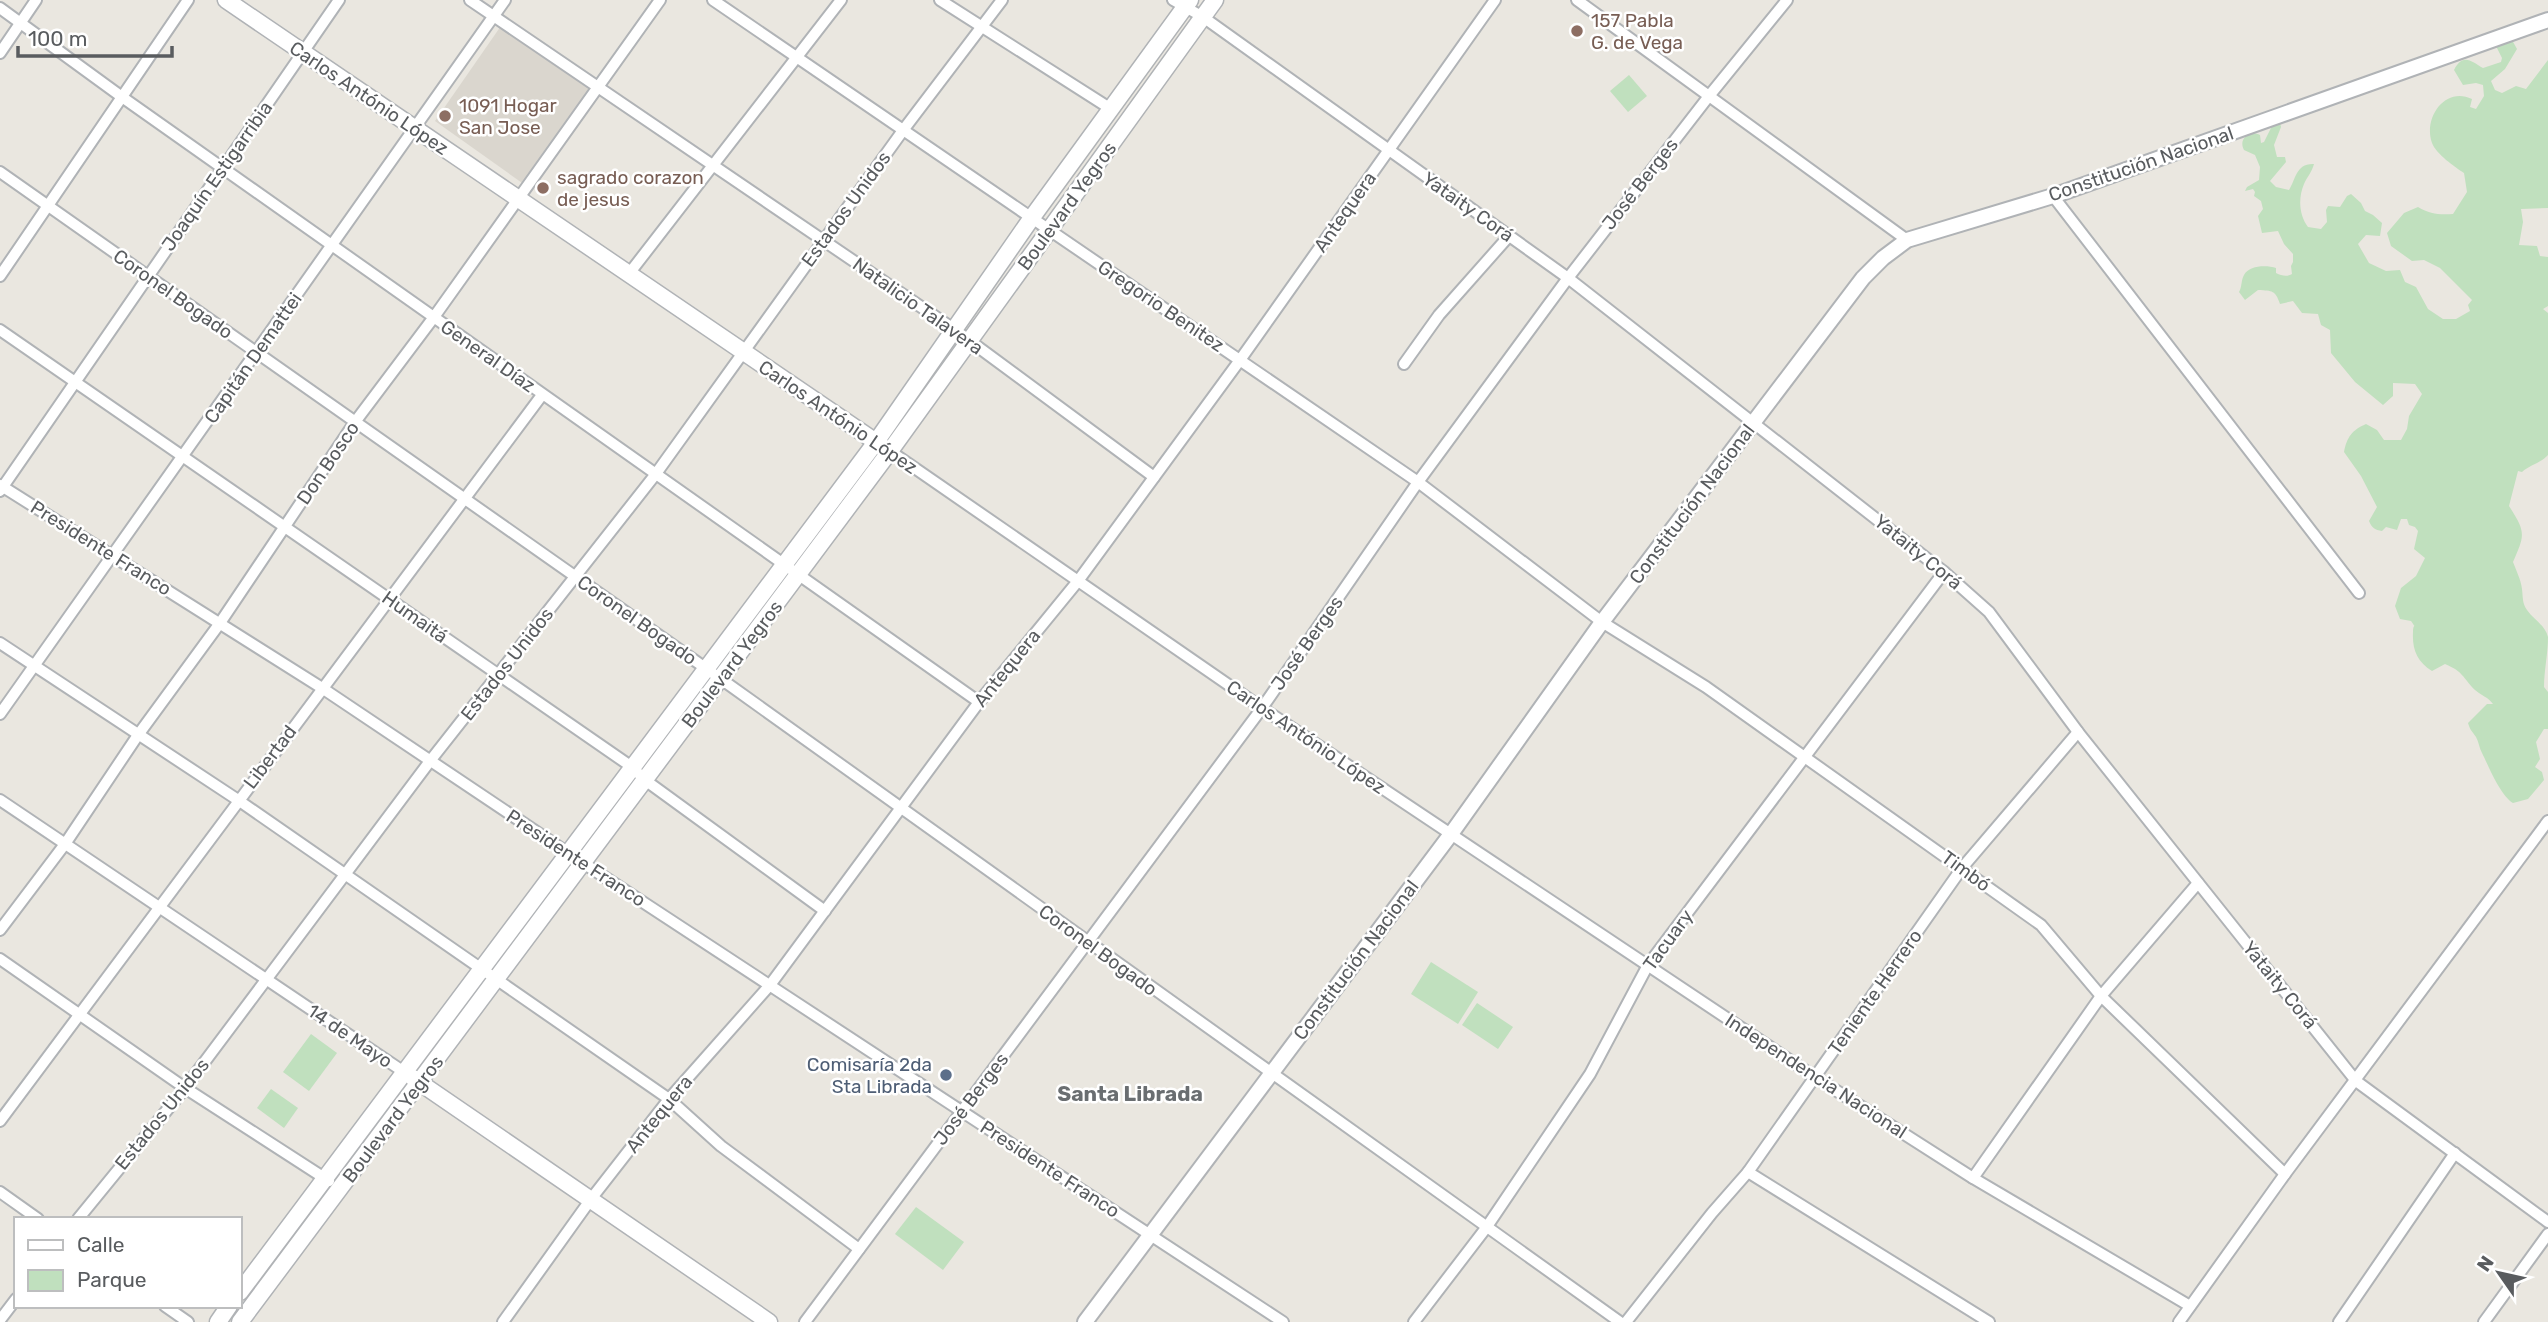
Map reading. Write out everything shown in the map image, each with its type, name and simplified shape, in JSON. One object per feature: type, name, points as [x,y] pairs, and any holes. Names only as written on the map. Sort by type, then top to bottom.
[{"type":"main road","name":"Carlos António López","points":[[226,0],[890,452]]},
{"type":"main road","name":"Boulevard Yegros","points":[[240,1322],[890,452],[1215,0]]},
{"type":"main road","name":"Boulevard Yegros","points":[[242,1289],[876,442],[1182,3]]},
{"type":"main road","name":"14 de Mayo","points":[[404,1072],[769,1322]]},
{"type":"street","points":[[0,53],[36,0]]},
{"type":"street","points":[[0,276],[188,0]]},
{"type":"street","name":"Joaquín Estigarribia","points":[[1,488],[339,0]]},
{"type":"street","name":"Natalicio Talavera","points":[[470,0],[970,340],[1154,477]]},
{"type":"street","name":"Capitán Demattei","points":[[0,715],[505,0]]},
{"type":"street","name":"Don Bosco","points":[[0,930],[65,844],[138,735],[220,623],[355,422],[660,0]]},
{"type":"street","name":"Gregorio Benitez","points":[[713,0],[1033,216],[1418,482],[1602,622]]},
{"type":"street","points":[[628,275],[841,0]]},
{"type":"street","points":[[940,0],[1111,108]]},
{"type":"street","name":"Estados Unidos","points":[[80,1217],[185,1087],[430,761],[655,475],[904,129],[1002,0]]},
{"type":"street","name":"Antequera","points":[[503,1322],[669,1099],[770,985],[979,702],[1078,581],[1240,360],[1495,0]]},
{"type":"street","points":[[1577,0],[1907,240]]},
{"type":"street","name":"José Berges","points":[[805,1322],[1262,708],[1418,482],[1568,278],[1787,0]]},
{"type":"street","name":"Yataity Corá","points":[[1182,3],[1568,278],[1944,572],[1989,612],[2078,732],[2356,1081],[2548,1222]]},
{"type":"street","name":"General Díaz","points":[[0,8],[542,395],[979,702]]},
{"type":"street","name":"Constitución Nacional","points":[[1085,1322],[1451,834],[1602,622],[1863,278],[1883,258],[1907,240],[2053,195],[2548,20]]},
{"type":"street","name":"Coronel Bogado","points":[[0,172],[721,678],[1620,1322]]},
{"type":"street","points":[[2053,195],[2359,593]]},
{"type":"street","points":[[1405,364],[1439,315],[1509,236]]},
{"type":"street","name":"Humaitá","points":[[0,330],[632,767],[645,780],[825,911]]},
{"type":"street","name":"Libertad","points":[[0,1121],[542,395]]},
{"type":"street","name":"Carlos António López","points":[[890,452],[1262,708],[1451,834]]},
{"type":"street","name":"Presidente Franco","points":[[1,488],[113,555],[322,688],[568,853],[1283,1322]]},
{"type":"street","name":"Tacuary","points":[[1414,1322],[1486,1228],[1590,1074],[1648,965],[1944,572]]},
{"type":"street","name":"Timbó","points":[[1602,622],[1706,687],[2041,925],[2101,996],[2285,1174]]},
{"type":"street","points":[[0,643],[238,800],[669,1099],[721,1146],[859,1249]]},
{"type":"street","name":"Teniente Herrero","points":[[1626,1322],[1748,1172],[1962,868],[2078,732]]},
{"type":"street","name":"14 de Mayo","points":[[0,800],[404,1072]]},
{"type":"street","points":[[2179,1322],[2285,1174],[2548,821]]},
{"type":"street","name":"Independencia Nacional","points":[[1451,834],[1815,1077],[1973,1178],[2190,1306]]},
{"type":"street","points":[[1973,1178],[2101,996],[2198,883]]},
{"type":"street","points":[[0,959],[185,1087],[341,1189]]},
{"type":"street","points":[[2339,1322],[2455,1153]]},
{"type":"street","points":[[1748,1172],[1989,1322]]},
{"type":"street","points":[[0,1192],[35,1217]]},
{"type":"street","points":[[2484,1322],[2548,1234]]},
{"type":"street","points":[[0,1320],[14,1302]]},
{"type":"street","points":[[168,1308],[188,1322]]},
{"type":"shaded area","points":[[503,23],[594,86],[525,185],[435,121]]},
{"type":"green space","points":[[2512,40],[2517,49],[2505,69],[2491,81],[2495,90],[2502,93],[2516,86],[2526,89],[2548,60],[2548,208],[2521,209],[2523,222],[2519,245],[2537,246],[2540,256],[2548,257],[2548,306],[2543,309],[2548,313],[2548,455],[2522,472],[2518,471],[2509,506],[2522,534],[2513,562],[2521,582],[2523,602],[2548,637],[2544,687],[2548,692],[2548,729],[2544,729],[2536,742],[2540,759],[2535,767],[2542,772],[2544,780],[2528,799],[2513,803],[2495,780],[2468,723],[2487,704],[2493,704],[2451,667],[2445,664],[2432,671],[2423,664],[2415,649],[2414,626],[2411,621],[2400,619],[2395,606],[2401,588],[2416,576],[2425,558],[2414,549],[2418,531],[2409,525],[2407,519],[2401,519],[2397,530],[2386,527],[2382,531],[2373,527],[2369,521],[2377,507],[2361,476],[2344,452],[2351,435],[2366,424],[2377,430],[2384,440],[2401,440],[2407,429],[2409,416],[2422,394],[2415,384],[2393,383],[2393,396],[2383,405],[2355,382],[2331,353],[2330,330],[2321,325],[2318,314],[2302,313],[2293,301],[2280,304],[2275,294],[2270,291],[2258,290],[2245,300],[2239,292],[2244,275],[2254,268],[2272,267],[2276,268],[2276,273],[2280,275],[2292,274],[2293,254],[2278,231],[2262,233],[2258,216],[2263,209],[2261,201],[2254,196],[2253,189],[2245,191],[2259,180],[2260,167],[2255,155],[2244,150],[2242,142],[2246,136],[2256,134],[2260,135],[2261,143],[2264,142],[2272,126],[2280,123],[2274,145],[2277,157],[2285,157],[2286,162],[2270,181],[2276,187],[2289,190],[2297,172],[2303,166],[2314,164],[2302,189],[2300,201],[2301,212],[2308,227],[2321,229],[2327,222],[2328,206],[2340,207],[2351,194],[2365,211],[2382,223],[2380,236],[2366,235],[2358,244],[2369,263],[2386,271],[2400,270],[2405,282],[2416,287],[2428,309],[2443,319],[2456,319],[2470,311],[2468,305],[2472,300],[2440,268],[2424,260],[2412,261],[2391,246],[2387,233],[2404,213],[2418,207],[2435,214],[2453,214],[2467,192],[2464,173],[2434,147],[2430,133],[2434,115],[2445,101],[2453,97],[2472,99],[2470,107],[2476,109],[2484,96],[2483,85],[2463,85],[2454,70],[2457,64],[2468,60],[2483,68],[2501,62],[2502,58],[2495,44]]},
{"type":"green space","points":[[1629,75],[1647,96],[1628,112],[1610,91]]},
{"type":"green space","points":[[1431,962],[1478,992],[1458,1024],[1411,994]]},
{"type":"green space","points":[[1477,1003],[1513,1027],[1498,1049],[1462,1025]]},
{"type":"green space","points":[[311,1034],[337,1053],[309,1091],[283,1072]]},
{"type":"green space","points":[[271,1089],[298,1108],[284,1128],[257,1108]]},
{"type":"green space","points":[[916,1207],[964,1242],[943,1270],[895,1234]]},
{"type":"place","name":"157 Pabla G. de Vega","points":[[1577,31]]},
{"type":"place","name":"1091 Hogar San Jose","points":[[445,116]]},
{"type":"place","name":"sagrado corazon de jesus","points":[[543,188]]},
{"type":"place","name":"Comisaría 2da Sta Librada","points":[[946,1075]]},
{"type":"district","name":"Santa Librada","points":[[1130,1093]]}]
